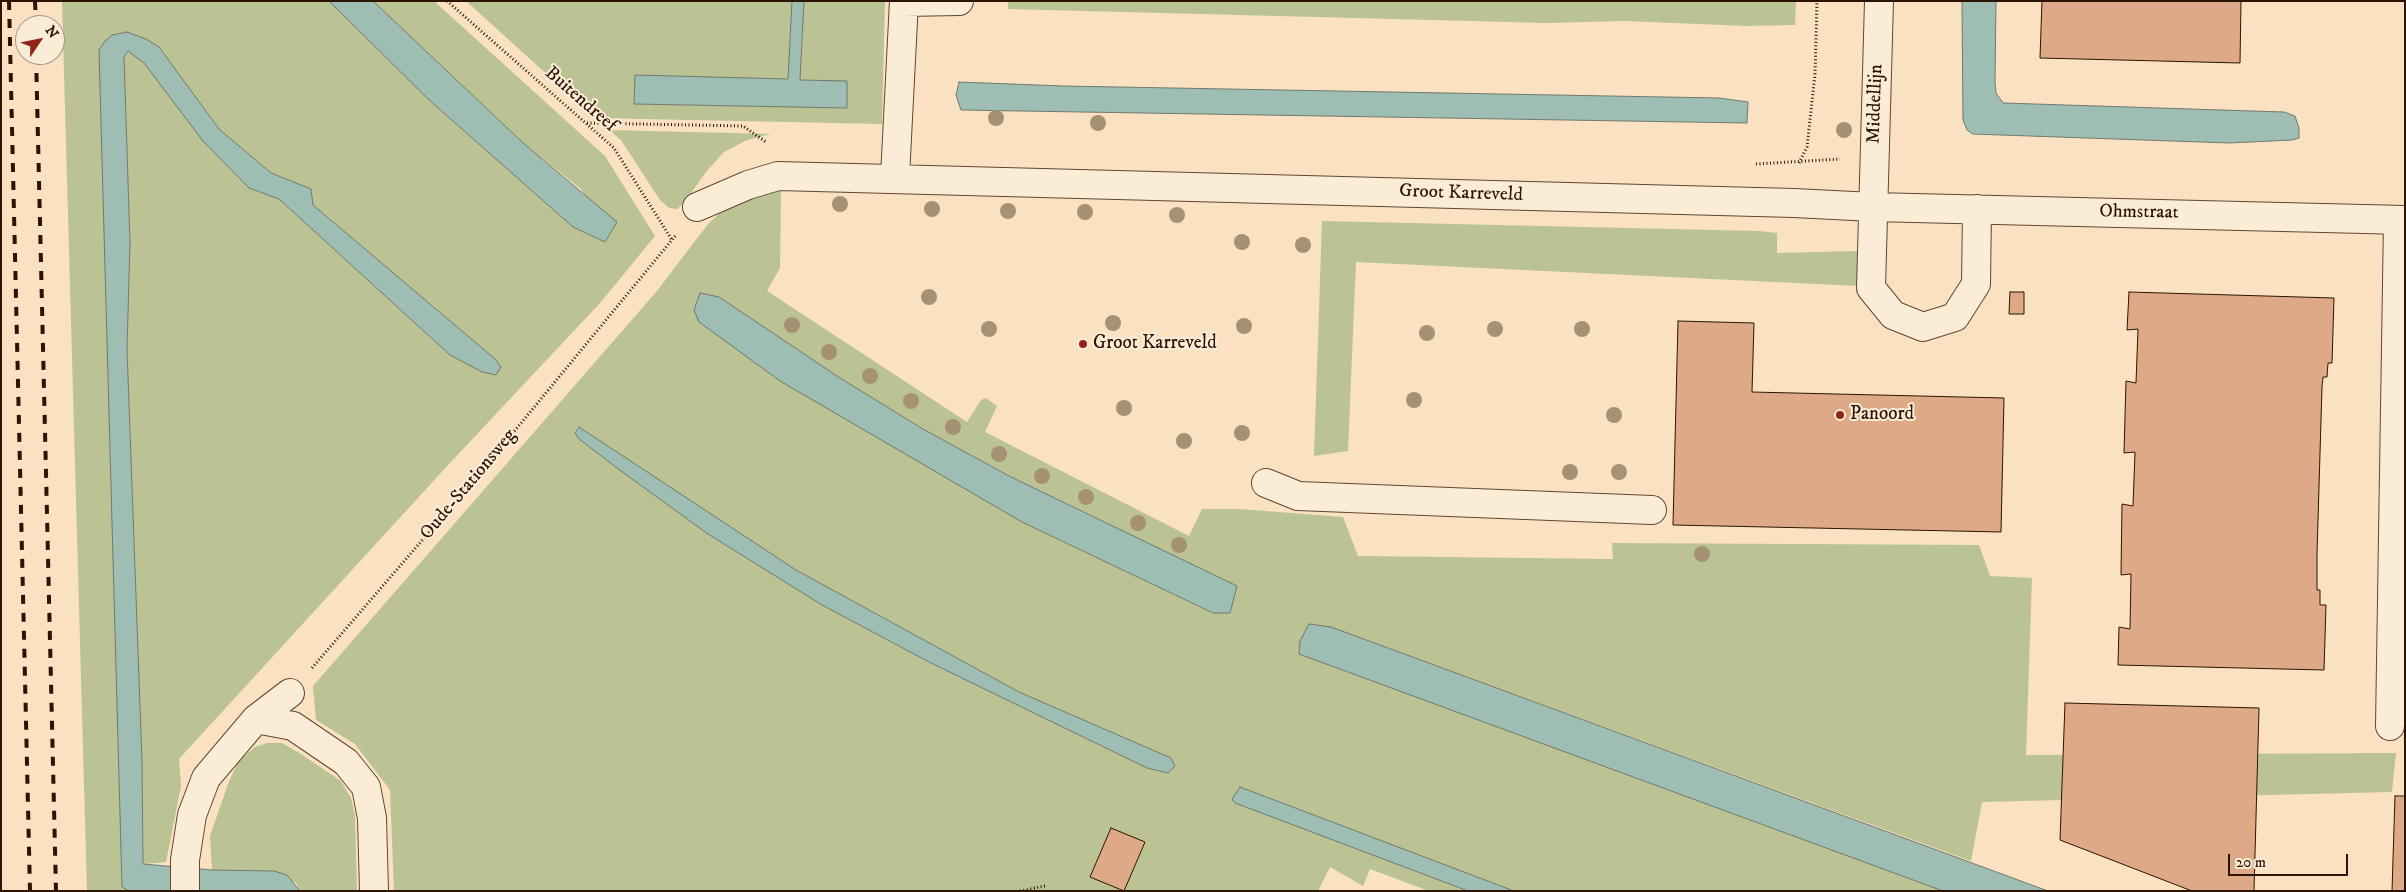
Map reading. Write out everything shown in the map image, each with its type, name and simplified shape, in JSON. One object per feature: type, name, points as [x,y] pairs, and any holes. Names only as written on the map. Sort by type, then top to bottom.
[{"type":"street","points":[[697,207],[748,184],[778,176],[895,178],[904,2],[959,1]]},
{"type":"street","name":"Middellijn","points":[[1873,208],[1879,1]]},
{"type":"street","name":"Groot Karreveld","points":[[895,178],[1794,203],[1873,208]]},
{"type":"street","points":[[1873,208],[1871,288],[1893,315],[1922,327],[1955,317],[1976,284],[1977,209]]},
{"type":"street","name":"Ohmstraat","points":[[1873,208],[2401,220]]},
{"type":"street","points":[[2390,726],[2401,220]]},
{"type":"street","points":[[1266,483],[1298,496],[1652,510]]},
{"type":"street","points":[[185,891],[185,860],[192,815],[206,778],[256,719],[290,693]]},
{"type":"street","points":[[256,719],[293,726],[346,762],[366,787],[372,818],[374,891]]},
{"type":"path","name":"Buitendreef","points":[[447,1],[614,148],[672,240]]},
{"type":"path","points":[[1799,163],[1806,148],[1815,74],[1816,1]]},
{"type":"path","points":[[586,123],[743,126],[768,144]]},
{"type":"path","name":"Oude-Stationsweg","points":[[290,693],[475,479],[672,240]]},
{"type":"path","points":[[1020,891],[1045,886]]},
{"type":"green space","points":[[62,1],[329,1],[428,99],[573,227],[605,242],[582,190],[522,142],[373,1],[434,1],[605,156],[655,236],[600,303],[449,464],[179,759],[181,786],[166,862],[143,864],[142,761],[127,349],[130,243],[124,57],[128,50],[144,63],[249,188],[279,199],[450,355],[482,372],[496,375],[495,359],[313,205],[311,189],[271,173],[219,129],[159,47],[112,35],[122,886],[129,891],[87,891],[64,65],[65,15],[62,15]]},
{"type":"green space","points":[[466,1],[792,1],[788,80],[636,75],[634,104],[847,108],[847,82],[800,80],[804,1],[885,1],[882,124],[595,118]]},
{"type":"green space","points":[[1008,1],[1796,1],[1795,25],[1746,26],[1625,21],[1547,23],[1008,9]]},
{"type":"green space","points":[[609,130],[771,134],[747,140],[724,152],[706,172],[684,203],[677,209],[669,208],[660,200],[621,140]]},
{"type":"green space","points":[[781,188],[780,268],[767,291],[967,422],[981,400],[986,398],[997,406],[985,432],[1189,536],[1202,509],[1240,509],[1343,517],[1358,556],[1613,559],[1612,543],[1979,545],[1990,576],[2032,578],[2026,755],[2396,753],[2392,792],[1982,802],[1971,861],[1331,627],[1300,654],[1943,891],[1514,891],[1240,787],[1235,803],[1468,891],[1429,891],[1370,869],[1363,886],[1330,867],[1318,891],[394,891],[390,790],[355,744],[316,720],[313,686],[657,291],[708,224],[732,202]],"holes":[[[719,297],[840,378],[923,429],[1009,476],[1236,586],[1230,613],[1212,613],[1022,522]],[[578,427],[796,570],[1019,692],[1171,758],[1168,773],[1147,768],[929,662],[822,605],[708,534],[621,471],[579,439],[575,433]]]},
{"type":"green space","points":[[1322,221],[1759,231],[1777,233],[1777,253],[1857,251],[1859,286],[1356,262],[1348,451],[1314,456]]},
{"type":"green space","points":[[267,743],[282,743],[341,781],[351,798],[355,815],[357,891],[300,891],[296,883],[274,871],[212,871],[210,836],[228,784],[238,762],[255,747]]},
{"type":"water","points":[[329,1],[373,1],[522,142],[617,222],[605,242],[573,227],[428,99]]},
{"type":"water","points":[[792,1],[804,1],[800,80],[847,81],[847,108],[634,104],[635,75],[788,79]]},
{"type":"water","points":[[1962,1],[1996,1],[1995,82],[1996,93],[2003,103],[2284,112],[2295,116],[2299,128],[2299,138],[2229,143],[1973,134],[1967,130],[1963,120]]},
{"type":"water","points":[[127,32],[146,39],[159,47],[219,129],[271,173],[311,189],[313,205],[495,359],[501,367],[496,375],[482,372],[450,355],[279,199],[249,188],[203,141],[144,63],[128,51],[124,57],[130,243],[127,349],[142,761],[143,864],[212,870],[274,871],[287,875],[300,891],[129,891],[122,887],[99,50],[112,35]]},
{"type":"water","points":[[959,82],[1063,86],[1719,98],[1748,102],[1747,123],[961,110],[956,95]]},
{"type":"water","points":[[700,293],[719,297],[840,378],[923,429],[1009,476],[1237,586],[1230,613],[1213,613],[1022,522],[780,381],[699,322],[694,310]]},
{"type":"water","points":[[579,427],[796,570],[1019,692],[1171,758],[1175,766],[1168,773],[1147,768],[929,662],[822,605],[708,534],[621,471],[579,439],[575,433]]},
{"type":"water","points":[[1309,624],[1331,627],[2048,891],[1943,891],[1299,654],[1300,641]]},
{"type":"water","points":[[1240,787],[1514,891],[1468,891],[1235,803],[1232,799]]},
{"type":"building","points":[[2042,1],[2241,1],[2240,63],[2040,58]]},
{"type":"building","points":[[2010,292],[2024,292],[2024,314],[2009,314]]},
{"type":"building","points":[[2129,292],[2334,298],[2332,363],[2328,363],[2327,377],[2323,377],[2322,387],[2317,553],[2317,590],[2320,590],[2320,605],[2326,605],[2324,670],[2118,665],[2119,627],[2130,629],[2131,574],[2121,575],[2122,504],[2133,506],[2135,452],[2124,453],[2126,381],[2136,383],[2138,329],[2127,330]]},
{"type":"building","name":"Panoord","points":[[1678,321],[1754,323],[1752,392],[2004,398],[2001,532],[1673,525]]},
{"type":"building","points":[[2065,703],[2259,708],[2254,891],[2192,891],[2060,840]]},
{"type":"building","points":[[2395,796],[2405,796],[2405,891],[2392,891]]},
{"type":"building","points":[[1111,828],[1145,842],[1124,891],[1090,877]]},
{"type":"railway","points":[[9,1],[30,891]]},
{"type":"railway","points":[[35,1],[36,15]]},
{"type":"railway","points":[[36,65],[56,891]]},
{"type":"place","name":"Groot Karreveld","points":[[1083,344]]},
{"type":"place","name":"Panoord","points":[[1840,415]]}]
